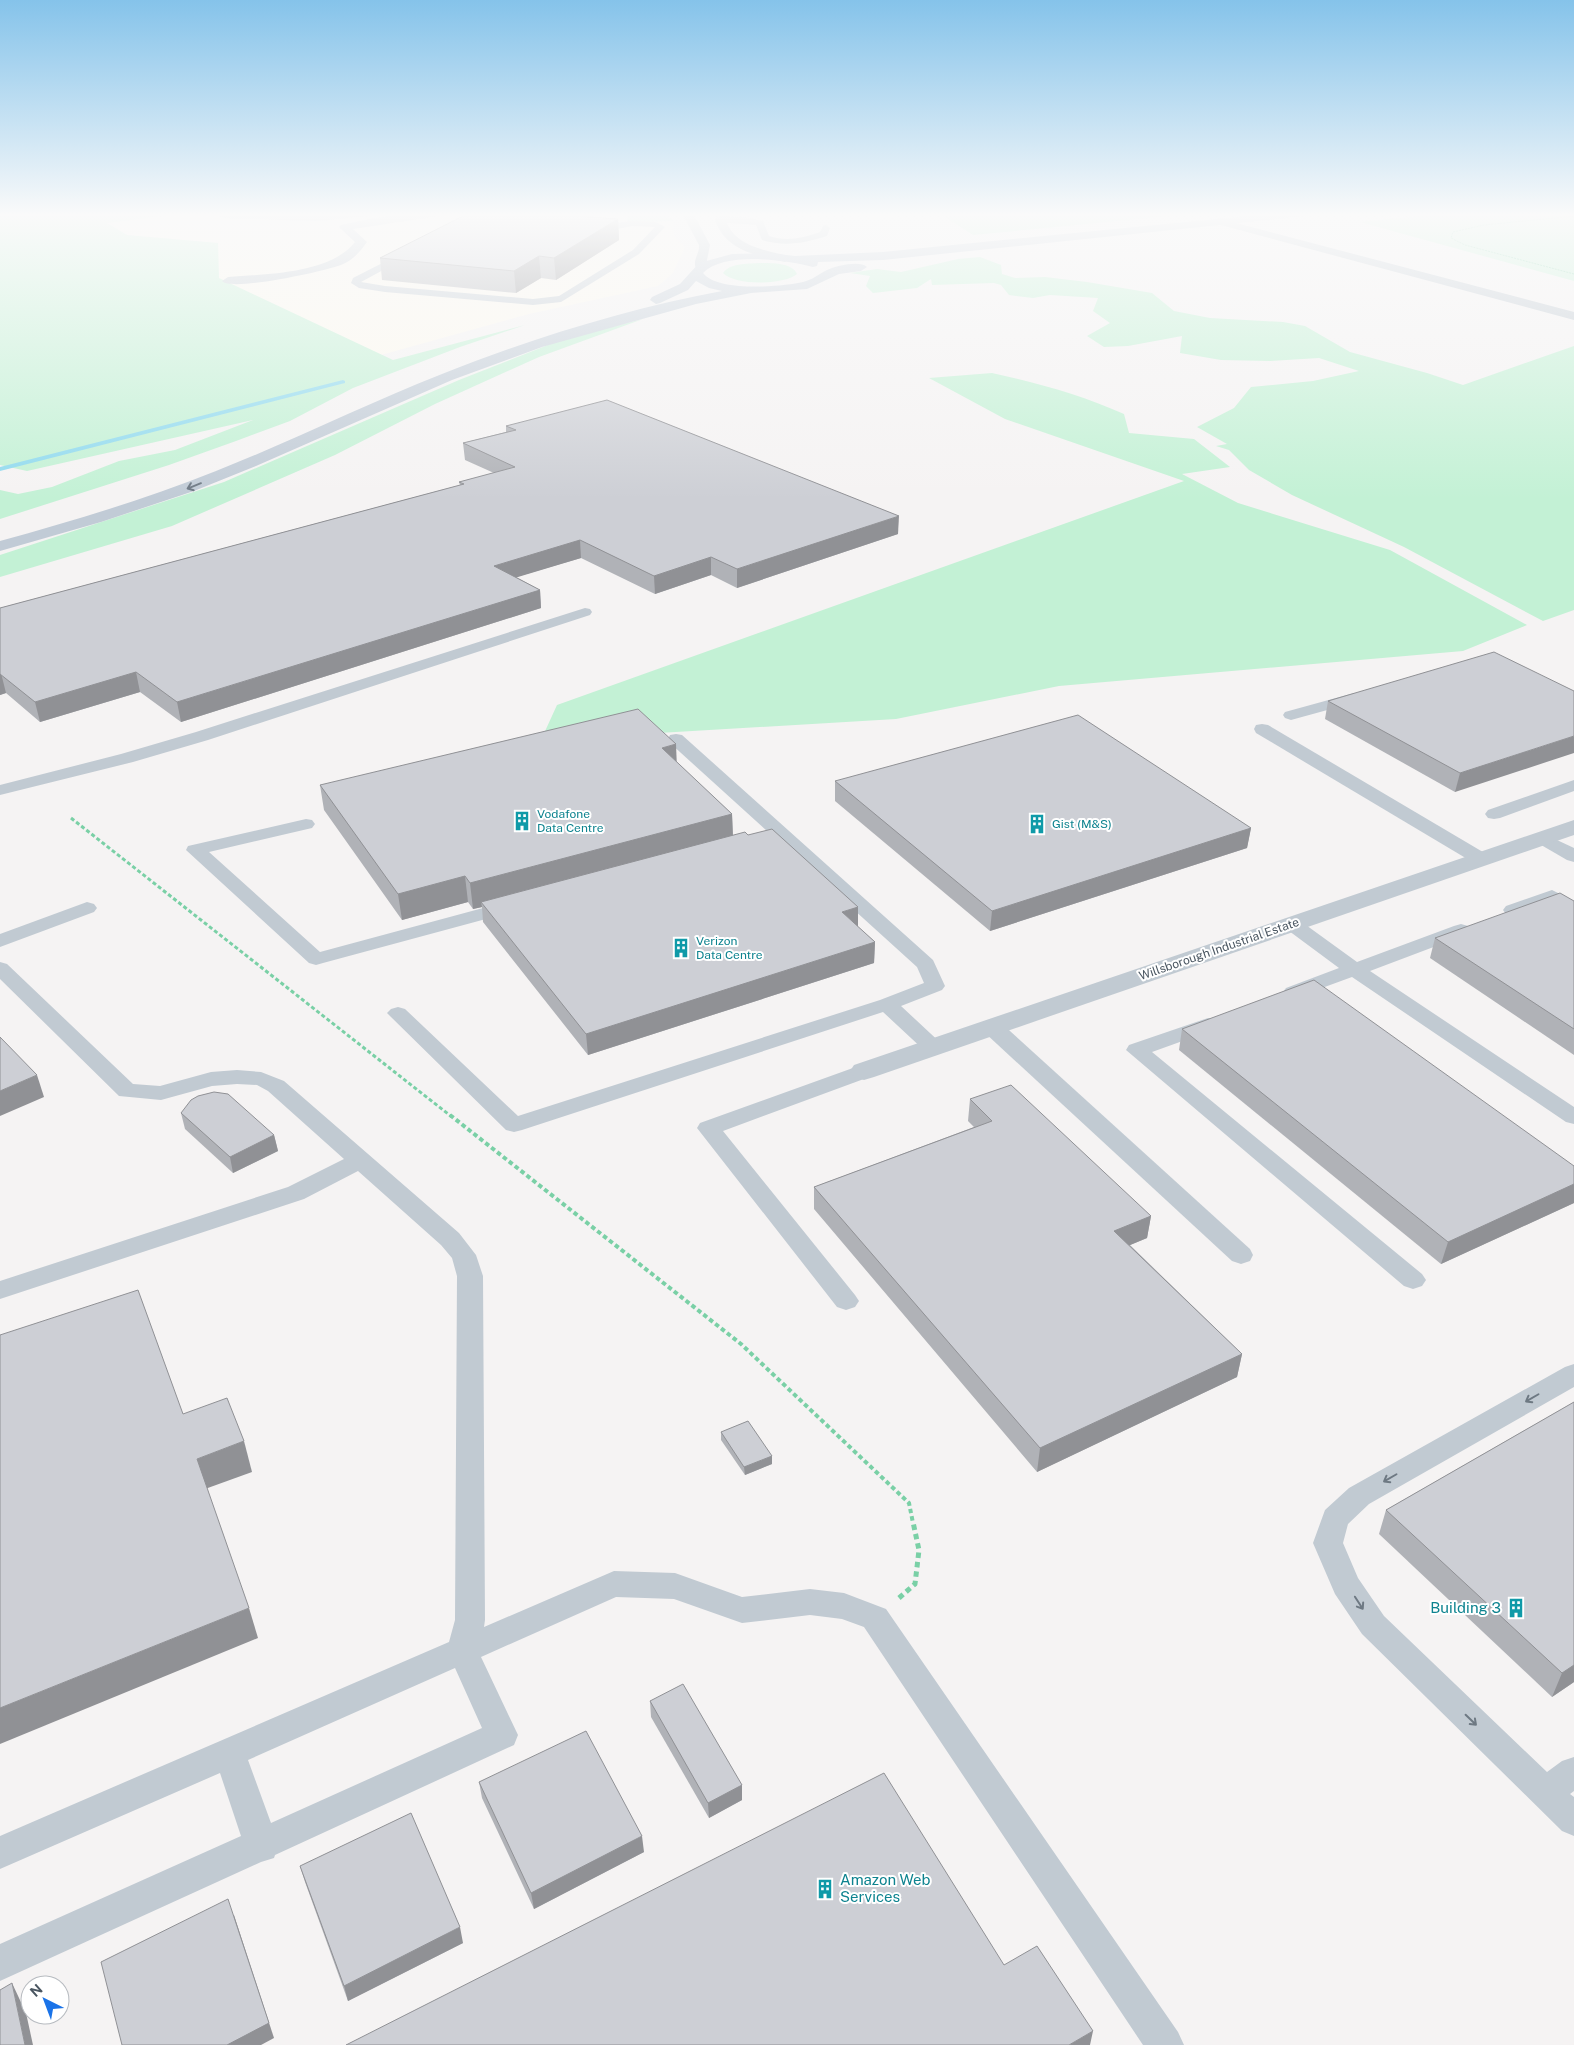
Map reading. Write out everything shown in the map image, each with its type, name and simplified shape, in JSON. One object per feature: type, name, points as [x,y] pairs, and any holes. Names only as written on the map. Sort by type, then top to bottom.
[{"type":"main road","points":[[0,535],[147,490],[253,451],[447,366],[521,341],[629,308]]},
{"type":"main road","points":[[0,546],[141,505],[251,463],[427,385],[495,359],[569,334],[658,308]]},
{"type":"street","points":[[1546,308],[1574,316]]},
{"type":"street","name":"Willsborough Industrial Estate","points":[[864,1071],[1574,827]]},
{"type":"lane","points":[[0,790],[127,758],[202,736],[585,612]]},
{"type":"lane","points":[[1291,716],[1365,694]]},
{"type":"lane","points":[[1262,730],[1481,859]]},
{"type":"lane","points":[[398,1014],[514,1125],[887,1004],[935,986],[926,964],[773,837],[676,739]]},
{"type":"lane","points":[[1494,814],[1574,785]]},
{"type":"lane","points":[[306,824],[195,850],[316,959],[525,903]]},
{"type":"lane","points":[[1542,838],[1574,856]]},
{"type":"lane","points":[[1273,1000],[1552,896],[1574,909]]},
{"type":"lane","points":[[0,941],[87,908]]},
{"type":"lane","points":[[1292,924],[1355,970],[1574,1117]]},
{"type":"lane","points":[[0,968],[127,1091],[161,1092],[211,1079],[237,1077],[261,1079],[276,1086],[450,1239],[464,1254],[470,1276],[470,1620],[462,1651],[502,1735],[0,1964]]},
{"type":"lane","points":[[887,1004],[934,1047]]},
{"type":"lane","points":[[1228,1016],[1137,1050],[1413,1280]]},
{"type":"lane","points":[[992,1027],[1240,1255]]},
{"type":"lane","points":[[846,1302],[708,1128],[864,1071]]},
{"type":"lane","points":[[0,1290],[296,1194],[361,1160]]},
{"type":"lane","points":[[1574,1374],[1359,1496],[1335,1518],[1328,1542],[1346,1585],[1373,1625],[1574,1820]]},
{"type":"lane","points":[[0,1853],[614,1584],[675,1586],[742,1610],[810,1602],[844,1606],[875,1618],[1165,2045]]},
{"type":"lane","points":[[229,1752],[262,1846]]},
{"type":"lane","points":[[1546,1792],[1574,1772]]},
{"type":"path","points":[[71,818],[741,1344],[909,1503],[918,1550],[915,1584],[875,1618]]},
{"type":"shaded area","points":[[282,308],[555,308],[529,314],[381,355]]},
{"type":"green space","points":[[0,308],[284,308],[393,360],[525,325],[460,347],[353,388],[290,421],[236,441],[169,465],[0,519],[0,490],[18,494],[52,487],[119,461],[175,450],[253,420],[27,471],[0,465]]},
{"type":"green space","points":[[1094,308],[1171,308],[1174,311],[1210,318],[1283,322],[1305,326],[1350,352],[1463,385],[1574,346],[1574,610],[1543,621],[1404,547],[1292,495],[1249,470],[1229,450],[1216,446],[1227,444],[1197,427],[1234,408],[1251,387],[1313,381],[1359,371],[1319,358],[1270,361],[1221,360],[1180,353],[1182,336],[1128,346],[1104,347],[1087,336],[1110,323],[1093,311]]},
{"type":"green space","points":[[643,319],[539,357],[435,404],[335,455],[172,526],[0,577],[0,555],[224,482],[459,380],[563,339]]},
{"type":"green space","points":[[992,373],[1060,390],[1124,414],[1129,433],[1194,439],[1230,467],[1182,474],[1238,503],[1390,550],[1527,625],[1463,651],[1059,686],[896,719],[541,740],[557,705],[1184,481],[1005,419],[929,378]]},
{"type":"building","points":[[607,400],[899,516],[737,569],[711,557],[654,576],[580,540],[494,566],[540,590],[177,702],[136,672],[35,702],[0,674],[0,608],[464,484],[459,482],[515,467],[463,443],[516,430],[506,426]]},
{"type":"building","points":[[1494,652],[1574,691],[1574,736],[1460,773],[1328,701]]},
{"type":"building","name":"Vodafone Data Centre","points":[[638,709],[676,744],[662,748],[732,814],[470,883],[465,876],[398,894],[320,785]]},
{"type":"building","name":"Gist (M&S)","points":[[1078,715],[1251,828],[992,911],[835,781]]},
{"type":"building","name":"Verizon Data Centre","points":[[772,829],[858,907],[842,912],[875,942],[586,1034],[481,902],[745,832],[748,835]]},
{"type":"building","points":[[1560,893],[1574,901],[1574,1029],[1435,938]]},
{"type":"building","points":[[1314,980],[1574,1166],[1574,1184],[1448,1242],[1182,1029]]},
{"type":"building","points":[[0,1037],[37,1075],[0,1091]]},
{"type":"building","points":[[1011,1085],[1151,1216],[1114,1231],[1242,1354],[1040,1448],[814,1187],[992,1121],[970,1099]]},
{"type":"building","points":[[214,1092],[228,1094],[274,1135],[230,1157],[181,1113],[191,1100]]},
{"type":"building","points":[[138,1290],[183,1414],[227,1398],[244,1441],[197,1459],[249,1608],[0,1708],[0,1335]]},
{"type":"building","name":"Building 3","points":[[1574,1402],[1574,1665],[1562,1673],[1386,1510]]},
{"type":"building","points":[[748,1421],[772,1456],[744,1467],[721,1432]]},
{"type":"building","points":[[683,1684],[742,1785],[708,1803],[650,1701]]},
{"type":"building","points":[[586,1731],[642,1836],[531,1893],[479,1782]]},
{"type":"building","name":"Amazon Web Services","points":[[884,1773],[1004,1965],[1037,1946],[1093,2031],[1069,2045],[346,2045]]},
{"type":"building","points":[[411,1813],[460,1927],[344,1986],[300,1866]]},
{"type":"building","points":[[228,1899],[269,2023],[227,2045],[122,2045],[101,1962]]},
{"type":"building","points":[[12,1983],[25,2045],[0,2045],[0,1990]]},
{"type":"waterway","points":[[0,469],[343,382]]},
{"type":"place","name":"Vodafone Data Centre","points":[[522,821]]},
{"type":"place","name":"Gist (M&S)","points":[[1037,824]]},
{"type":"place","name":"Verizon Data Centre","points":[[681,948]]},
{"type":"place","name":"Building 3","points":[[1516,1608]]},
{"type":"place","name":"Amazon Web Services","points":[[825,1889]]}]
